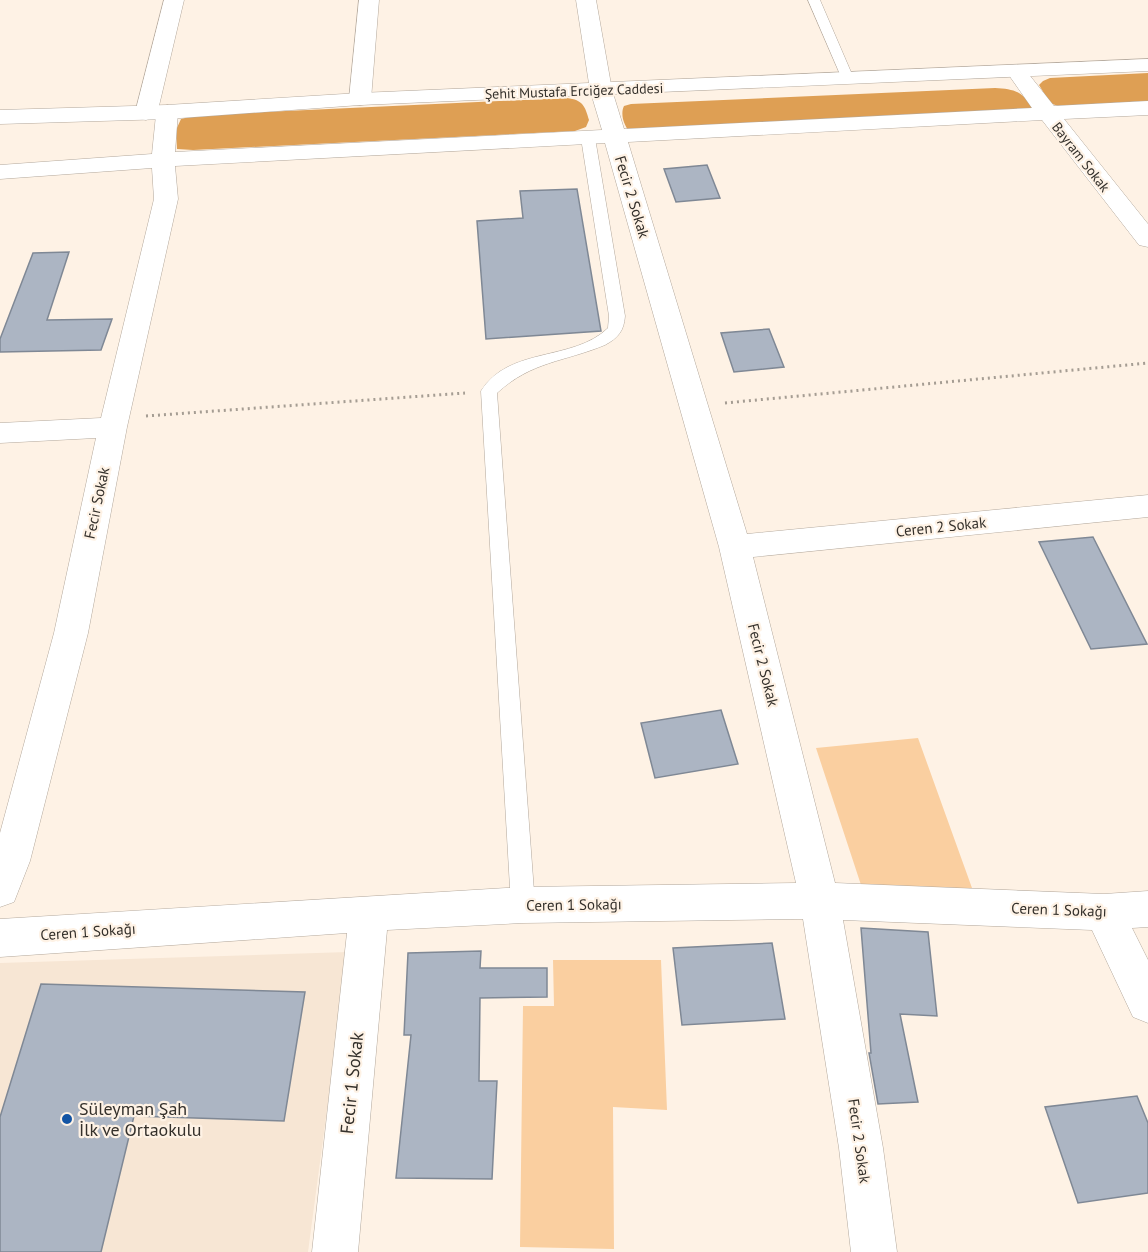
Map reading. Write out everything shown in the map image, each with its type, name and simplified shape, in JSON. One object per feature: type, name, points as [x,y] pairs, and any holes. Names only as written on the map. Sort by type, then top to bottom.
[{"type":"street","name":"Fecir Sokak","points":[[0,889],[11,861],[71,633],[114,423],[166,199],[157,113],[174,0]]},
{"type":"street","points":[[360,99],[369,0]]},
{"type":"street","name":"Fecir 2 Sokak","points":[[586,0],[601,90],[601,137],[695,406],[735,548],[820,901],[859,1136],[874,1252]]},
{"type":"street","name":"Şehit Mustafa Erciğez Caddesi","points":[[0,117],[157,113],[360,99],[1148,65]]},
{"type":"street","name":"Bayram Sokak","points":[[1016,71],[1148,240]]},
{"type":"street","points":[[0,172],[163,160],[1148,108]]},
{"type":"street","points":[[0,433],[114,423]]},
{"type":"street","name":"Ceren 2 Sokak","points":[[735,548],[1148,506]]},
{"type":"street","name":"Ceren 1 Sokağı","points":[[0,938],[524,905],[820,901],[1104,912],[1148,909]]},
{"type":"street","points":[[1104,912],[1148,1003]]},
{"type":"street","name":"Fecir 1 Sokak","points":[[335,1252],[369,913]]},
{"type":"lane","points":[[814,0],[848,79]]},
{"type":"lane","points":[[524,905],[489,391],[512,371],[526,364],[592,344],[608,337],[616,328],[617,316],[601,137]]},
{"type":"path","points":[[695,406],[1148,363]]},
{"type":"path","points":[[114,423],[489,391]]},
{"type":"shaded area","points":[[1148,73],[1148,101],[1058,106],[1050,103],[1039,85],[1050,78]]},
{"type":"shaded area","points":[[1008,89],[1022,95],[1033,110],[629,131],[623,116],[624,106],[631,104]]},
{"type":"shaded area","points":[[567,98],[577,100],[584,107],[589,120],[586,127],[575,131],[177,149],[176,130],[181,119],[197,115]]},
{"type":"shaded area","points":[[918,738],[972,888],[862,888],[816,748]]},
{"type":"shaded area","points":[[348,952],[308,1252],[0,1252],[0,963]]},
{"type":"shaded area","points":[[553,960],[661,960],[667,1110],[613,1107],[614,1249],[520,1247],[523,1006],[554,1006]]},
{"type":"building","points":[[707,165],[720,198],[676,202],[664,169]]},
{"type":"building","points":[[577,189],[601,331],[486,339],[477,221],[523,218],[520,191]]},
{"type":"building","points":[[69,252],[47,320],[112,319],[101,350],[0,352],[0,339],[33,253]]},
{"type":"building","points":[[769,329],[784,367],[734,372],[721,333]]},
{"type":"building","points":[[1093,537],[1147,644],[1091,649],[1039,542]]},
{"type":"building","points":[[721,710],[738,764],[655,778],[641,723]]},
{"type":"building","points":[[861,928],[928,932],[937,1016],[900,1014],[918,1102],[878,1104],[869,1053],[871,1053]]},
{"type":"building","points":[[772,943],[785,1019],[682,1025],[673,948]]},
{"type":"building","points":[[481,951],[480,968],[547,968],[547,997],[480,998],[479,1081],[497,1081],[492,1179],[396,1178],[411,1035],[404,1035],[408,953]]},
{"type":"building","name":"Süleyman Şah İlk ve Ortaokulu","points":[[41,984],[305,992],[284,1121],[134,1116],[101,1252],[0,1252],[0,1117]]},
{"type":"building","points":[[1137,1096],[1148,1123],[1148,1193],[1078,1203],[1045,1107]]},
{"type":"place","name":"Süleyman Şah İlk ve Ortaokulu","points":[[67,1119]]}]
